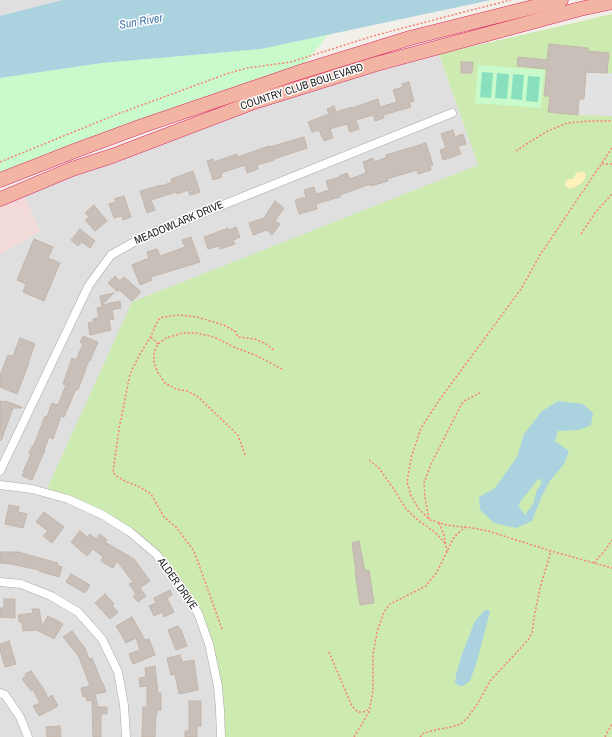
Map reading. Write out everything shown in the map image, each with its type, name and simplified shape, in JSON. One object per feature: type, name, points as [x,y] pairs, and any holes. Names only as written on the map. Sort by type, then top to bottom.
[{"type":"highway","name":"COUNTRY CLUB BOULEVARD","points":[[0,180],[142,126],[298,73],[410,38],[561,0]]},
{"type":"highway","name":"COUNTRY CLUB BOULEVARD","points":[[0,199],[72,169],[112,156],[254,102],[376,64],[572,11],[612,2]]},
{"type":"street","name":"MEADOWLARK DRIVE","points":[[0,471],[89,285],[111,255],[143,237],[452,113]]},
{"type":"street","name":"ALDER DRIVE","points":[[0,485],[32,489],[68,499],[103,515],[130,532],[156,554],[175,578],[198,613],[209,644],[218,686],[221,737]]},
{"type":"street","points":[[0,582],[21,584],[51,596],[78,612],[102,639],[118,672],[124,704],[126,737]]},
{"type":"street","points":[[0,693],[5,695],[20,717],[28,737]]},
{"type":"path","points":[[0,162],[115,115],[230,73],[247,68],[291,62],[385,33],[511,0]]},
{"type":"path","points":[[516,152],[548,131],[567,123],[612,121]]},
{"type":"path","points":[[612,148],[540,255],[521,289],[440,398],[422,428],[411,458],[407,482],[411,496],[419,509],[429,519],[447,525],[488,531],[612,568]]},
{"type":"path","points":[[602,164],[612,164]]},
{"type":"path","points":[[581,234],[595,213],[612,194]]},
{"type":"path","points":[[222,630],[194,551],[176,527],[164,517],[151,494],[116,476],[113,472],[119,429],[130,374],[158,320],[162,317],[178,315],[197,317],[224,325],[236,332],[238,337],[255,339],[266,344],[275,351]]},
{"type":"path","points":[[245,455],[238,435],[196,396],[187,391],[176,390],[165,383],[158,373],[154,363],[154,352],[158,344],[166,338],[183,333],[196,333],[214,337],[236,348],[255,355],[284,370]]},
{"type":"path","points":[[151,336],[158,344]]},
{"type":"path","points":[[429,519],[424,483],[431,464],[464,401],[482,392]]},
{"type":"path","points":[[369,460],[379,468],[406,509],[419,521],[435,532],[446,543]]},
{"type":"path","points":[[439,523],[444,535],[447,552]]},
{"type":"path","points":[[354,737],[364,722],[369,709],[373,690],[373,654],[377,632],[384,612],[390,604],[426,586],[436,572],[454,537],[465,527]]},
{"type":"path","points":[[594,563],[612,540]]},
{"type":"path","points":[[420,737],[424,733],[461,724],[468,718],[490,681],[528,640],[532,633],[540,588],[551,551]]},
{"type":"path","points":[[329,652],[355,710],[363,712],[369,709]]},
{"type":"path","points":[[605,737],[612,724]]},
{"type":"shaded area","points":[[0,0],[104,0],[0,22]]},
{"type":"shaded area","points":[[439,54],[479,166],[103,515],[156,554],[198,613],[209,644],[221,737],[0,737],[0,254],[40,231],[24,195],[92,167],[323,84]]},
{"type":"shaded area","points":[[586,72],[612,73],[612,116],[578,115],[579,99],[584,99]]},
{"type":"shaded area","points":[[24,195],[40,231],[0,254],[0,199]]},
{"type":"green space","points":[[612,14],[612,737],[221,737],[220,710],[198,613],[156,554],[103,515],[45,493],[132,302],[478,165],[439,54]]},
{"type":"green space","points":[[328,35],[301,68],[0,176],[0,78],[102,63],[261,49]]},
{"type":"green space","points":[[478,65],[544,70],[541,108],[475,103]]},
{"type":"green space","points":[[482,72],[493,73],[491,98],[480,97]]},
{"type":"green space","points":[[497,73],[509,74],[507,99],[495,98]]},
{"type":"green space","points":[[513,74],[524,75],[522,100],[511,99]]},
{"type":"green space","points":[[528,76],[540,77],[538,102],[526,101]]},
{"type":"sand","points":[[584,172],[586,175],[582,183],[573,188],[568,188],[565,186],[567,180],[574,178],[576,173]]},
{"type":"water","name":"Sun River","points":[[63,0],[491,0],[261,49],[102,63],[0,78],[0,16]]},
{"type":"water","points":[[558,401],[583,404],[593,413],[591,425],[579,430],[558,431],[555,441],[569,451],[564,464],[550,481],[542,496],[532,521],[516,528],[494,523],[480,510],[479,497],[495,488],[517,457],[524,434],[542,411]],"holes":[[[539,478],[542,483],[537,490],[533,504],[525,515],[518,505]]]},
{"type":"water","points":[[485,610],[490,612],[477,661],[470,681],[463,686],[459,686],[455,683],[462,654],[475,621]]},
{"type":"building","points":[[549,44],[588,48],[588,51],[609,53],[607,73],[586,72],[584,99],[579,99],[578,115],[548,112],[550,96],[544,96],[547,69],[517,66],[518,57],[547,60]]},
{"type":"building","points":[[461,62],[473,62],[472,73],[461,73]]},
{"type":"building","points":[[409,82],[414,101],[409,102],[411,107],[383,115],[384,118],[375,121],[373,115],[356,120],[359,129],[350,132],[347,124],[330,129],[333,138],[324,141],[319,130],[312,132],[308,122],[329,114],[327,109],[334,106],[336,112],[378,99],[380,107],[397,102],[393,90],[403,87],[402,84]]},
{"type":"building","points":[[453,130],[455,137],[463,134],[466,144],[458,146],[461,154],[443,160],[440,150],[446,148],[441,134]]},
{"type":"building","points":[[304,137],[307,148],[257,165],[258,169],[247,173],[245,165],[221,173],[222,177],[213,180],[207,161],[213,159],[214,162],[237,154],[238,157],[269,146],[270,147]]},
{"type":"building","points":[[426,143],[433,165],[430,166],[431,170],[418,174],[417,170],[387,179],[388,181],[371,186],[370,184],[340,195],[340,197],[316,204],[317,209],[299,214],[295,200],[306,197],[304,190],[314,187],[316,194],[329,190],[326,181],[347,173],[350,179],[366,173],[363,162],[373,158],[374,162],[387,157],[386,155]]},
{"type":"building","points":[[193,171],[200,192],[190,195],[188,190],[177,194],[176,192],[151,200],[155,210],[147,213],[140,191],[162,186],[172,182],[171,179]]},
{"type":"building","points":[[124,196],[131,217],[123,220],[122,216],[114,218],[109,204],[116,202],[114,199]]},
{"type":"building","points":[[275,201],[284,208],[275,221],[280,224],[272,235],[267,230],[253,235],[249,223],[264,218]]},
{"type":"building","points":[[94,205],[107,221],[95,231],[85,220],[89,217],[85,213]]},
{"type":"building","points":[[236,227],[240,237],[233,240],[235,244],[220,249],[219,246],[208,249],[204,237],[228,228],[229,230]]},
{"type":"building","points":[[80,229],[95,241],[90,248],[82,242],[78,246],[71,240]]},
{"type":"building","points":[[191,237],[200,262],[151,277],[152,280],[140,285],[132,265],[149,258],[147,252],[157,249],[160,256],[185,247],[182,240]]},
{"type":"building","points":[[34,239],[53,247],[48,258],[60,263],[44,301],[23,292],[26,284],[17,280]]},
{"type":"building","points":[[115,276],[120,281],[124,277],[141,292],[132,301],[117,288],[118,292],[108,283]]},
{"type":"building","points":[[114,293],[102,305],[120,301],[121,308],[112,310],[114,319],[109,320],[111,330],[90,335],[88,323],[94,322],[93,319],[99,317],[97,308],[102,307],[100,296]]},
{"type":"building","points":[[83,336],[98,342],[90,361],[89,360],[78,390],[76,389],[64,417],[61,416],[53,439],[49,437],[32,480],[22,476],[31,454],[29,453],[34,445],[45,416],[47,417],[52,403],[58,405],[66,385],[63,384],[72,358],[76,360],[83,344],[80,342]]},
{"type":"building","points":[[20,338],[35,344],[17,394],[0,387],[0,375],[8,355],[13,356]]},
{"type":"building","points":[[0,401],[5,401],[22,407],[13,408],[1,441]]},
{"type":"building","points":[[9,505],[19,507],[18,512],[27,514],[23,528],[5,524]]},
{"type":"building","points":[[44,512],[64,527],[52,543],[43,536],[48,531],[36,522]]},
{"type":"building","points":[[80,531],[87,537],[90,534],[96,539],[100,534],[107,540],[105,542],[134,559],[150,581],[140,588],[146,596],[138,602],[133,596],[136,594],[129,584],[133,582],[117,561],[113,568],[101,561],[103,557],[93,549],[87,556],[71,542]]},
{"type":"building","points":[[359,541],[365,571],[369,570],[374,603],[360,605],[352,543]]},
{"type":"building","points":[[0,552],[18,552],[58,563],[57,565],[62,567],[59,577],[39,570],[0,563]]},
{"type":"building","points":[[71,574],[90,585],[85,593],[66,582]]},
{"type":"building","points":[[170,590],[172,595],[167,598],[174,612],[164,617],[162,612],[154,616],[149,606],[156,603],[154,598]]},
{"type":"building","points":[[105,594],[114,604],[112,606],[118,612],[110,619],[95,603]]},
{"type":"building","points":[[4,599],[15,599],[15,618],[0,617],[0,608],[4,608]]},
{"type":"building","points":[[32,609],[39,609],[42,626],[48,616],[63,624],[54,639],[37,630],[23,631],[22,622],[19,622],[18,615],[33,613]]},
{"type":"building","points":[[132,617],[145,640],[149,639],[155,655],[133,664],[129,654],[140,650],[136,638],[126,643],[116,626]]},
{"type":"building","points":[[178,626],[187,646],[176,650],[168,630]]},
{"type":"building","points":[[72,631],[85,648],[89,659],[92,658],[106,692],[95,694],[98,707],[107,707],[107,714],[101,714],[101,737],[93,737],[92,700],[87,701],[85,696],[83,697],[81,688],[90,686],[79,657],[63,637]]},
{"type":"building","points":[[9,641],[16,664],[5,667],[0,650],[0,644]]},
{"type":"building","points":[[180,655],[182,662],[194,660],[198,690],[179,694],[175,674],[171,675],[167,658]]},
{"type":"building","points":[[155,666],[158,693],[161,693],[161,710],[157,710],[156,714],[155,737],[142,737],[143,707],[147,707],[147,686],[140,687],[139,678],[146,677],[145,668]]},
{"type":"building","points":[[31,671],[48,698],[52,695],[58,706],[39,716],[33,706],[40,703],[33,690],[31,691],[22,679],[26,676],[25,674]]},
{"type":"building","points":[[189,701],[201,701],[201,726],[197,726],[197,737],[185,737],[185,731],[189,731]]},
{"type":"building","points":[[60,726],[61,737],[47,737],[46,727]]}]
